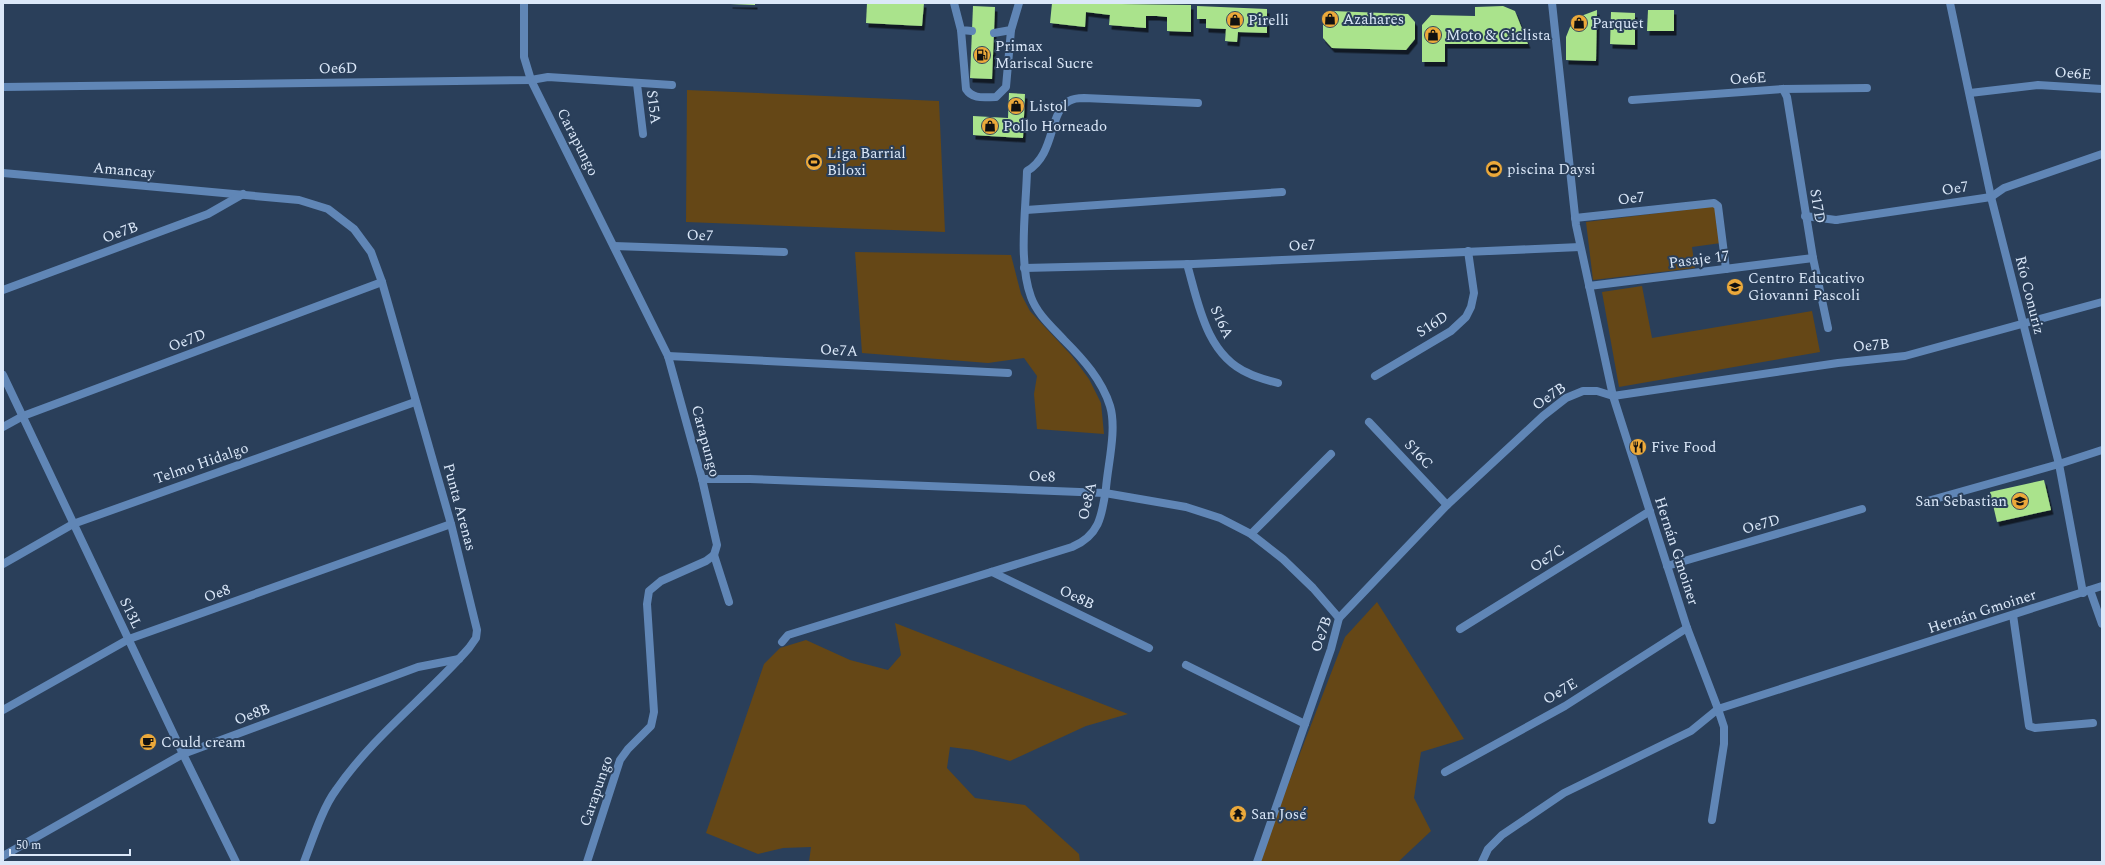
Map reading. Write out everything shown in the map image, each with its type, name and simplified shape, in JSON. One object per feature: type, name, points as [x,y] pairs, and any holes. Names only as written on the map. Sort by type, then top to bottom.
[{"type":"street","name":"Carapungo","points":[[524,3],[524,57],[531,80],[668,356],[702,479],[717,545],[714,555],[706,561],[661,581],[649,591],[647,604],[654,712],[651,726],[628,748],[620,760],[587,862]]},
{"type":"street","points":[[954,3],[961,30],[966,89],[969,93],[976,97],[996,97],[1006,88],[1011,30],[1019,3]]},
{"type":"street","name":"Hernán Gmoiner","points":[[1552,3],[1575,218],[1613,396],[1687,628],[1718,709],[2102,586]]},
{"type":"street","name":"Río Conuriz","points":[[1950,3],[1991,197],[2059,464],[2087,592],[2102,624]]},
{"type":"street","points":[[961,30],[972,31]]},
{"type":"street","points":[[994,33],[1011,30]]},
{"type":"street","name":"Oe6D","points":[[3,87],[531,80],[548,77],[672,86]]},
{"type":"street","name":"S15A","points":[[637,84],[643,134]]},
{"type":"street","name":"Oe6E","points":[[1970,94],[2038,85],[2102,89]]},
{"type":"street","name":"Oe6E","points":[[1632,100],[1783,89],[1867,88]]},
{"type":"street","name":"S17D","points":[[1783,89],[1787,97],[1812,258],[1828,328]]},
{"type":"street","name":"Oe8A","points":[[782,642],[788,635],[992,572],[1080,543],[1093,534],[1098,525],[1105,493],[1112,426],[1110,407],[1102,388],[1088,364],[1039,313],[1031,298],[1024,268],[1027,171],[1042,158],[1060,111],[1071,100],[1084,98],[1198,103]]},
{"type":"street","name":"Oe7","points":[[1805,216],[1836,220],[1991,197],[2004,188],[2102,154]]},
{"type":"street","name":"Amancay","points":[[3,173],[243,194]]},
{"type":"street","points":[[1026,210],[1282,192]]},
{"type":"street","name":"Punta Arenas","points":[[243,194],[300,200],[328,209],[354,229],[371,252],[382,282],[451,524],[477,630],[476,638],[460,659],[364,752],[339,786],[304,862]]},
{"type":"street","name":"Oe7B","points":[[3,290],[208,214],[243,194]]},
{"type":"street","name":"Oe7","points":[[1575,218],[1714,203],[1718,206],[1726,269]]},
{"type":"street","name":"Oe7","points":[[614,246],[784,252]]},
{"type":"street","name":"Oe7","points":[[1024,268],[1187,264],[1580,247]]},
{"type":"street","name":"S16D","points":[[1375,376],[1450,331],[1466,317],[1472,307],[1474,293],[1468,251]]},
{"type":"street","name":"Pasaje 17","points":[[1589,286],[1812,258]]},
{"type":"street","name":"S16A","points":[[1187,264],[1205,324],[1215,345],[1231,362],[1247,373],[1278,383]]},
{"type":"street","name":"Oe7D","points":[[3,427],[23,416],[382,282]]},
{"type":"street","name":"Oe7B","points":[[1257,862],[1331,649],[1339,618],[1448,505],[1543,416],[1566,398],[1584,391],[1597,391],[1613,396],[1838,362],[1905,356],[2102,302]]},
{"type":"street","name":"Oe7A","points":[[668,356],[1008,373]]},
{"type":"street","name":"S13L","points":[[3,374],[73,524],[236,862]]},
{"type":"street","name":"Telmo Hidalgo","points":[[3,564],[73,524],[415,402]]},
{"type":"street","name":"S16C","points":[[1369,422],[1448,505]]},
{"type":"street","points":[[1924,502],[2059,464],[2102,450]]},
{"type":"street","points":[[1251,534],[1331,454]]},
{"type":"street","name":"Oe8","points":[[702,479],[750,478],[1105,493],[1186,507],[1220,518],[1251,534],[1288,564],[1313,588],[1339,618]]},
{"type":"street","name":"Oe7D","points":[[1667,566],[1862,509]]},
{"type":"street","name":"Oe7C","points":[[1460,628],[1650,512]]},
{"type":"street","name":"Oe8","points":[[3,710],[129,639],[451,524]]},
{"type":"street","points":[[714,555],[729,602]]},
{"type":"street","name":"Oe8B","points":[[992,572],[1149,648]]},
{"type":"street","points":[[2013,615],[2029,726],[2035,728],[2093,723]]},
{"type":"street","name":"Oe7E","points":[[1445,772],[1565,706],[1687,628]]},
{"type":"street","name":"Oe8B","points":[[3,856],[183,754],[418,667],[460,659]]},
{"type":"street","points":[[1186,666],[1305,724]]},
{"type":"street","points":[[1482,862],[1488,849],[1502,835],[1564,793],[1691,731],[1718,709],[1724,727],[1724,744],[1712,820]]},
{"type":"shaded area","name":"Liga Barrial Biloxi","points":[[687,90],[939,101],[945,232],[686,222]]},
{"type":"shaded area","points":[[1716,206],[1721,243],[1692,247],[1695,268],[1593,280],[1586,222]]},
{"type":"shaded area","points":[[855,252],[1011,255],[1021,294],[1030,311],[1072,356],[1089,379],[1101,403],[1104,434],[1037,429],[1034,394],[1037,376],[1024,358],[988,363],[862,353]]},
{"type":"shaded area","points":[[1642,286],[1652,338],[1812,311],[1820,352],[1619,387],[1602,292]]},
{"type":"shaded area","points":[[1377,602],[1464,739],[1421,752],[1414,798],[1431,831],[1398,862],[1258,862],[1345,637]]},
{"type":"shaded area","points":[[895,623],[1128,714],[1086,726],[1010,761],[973,750],[950,747],[947,768],[975,798],[1025,805],[1079,854],[1080,862],[809,862],[811,847],[783,848],[758,854],[706,833],[764,664],[780,648],[806,640],[850,660],[888,670],[901,655]]},
{"type":"building","points":[[755,3],[755,5],[730,4]]},
{"type":"building","points":[[867,3],[924,3],[922,26],[866,23]]},
{"type":"building","points":[[1052,3],[1191,5],[1191,32],[1167,31],[1167,17],[1157,16],[1146,16],[1146,28],[1109,25],[1110,15],[1086,12],[1085,27],[1050,23]]},
{"type":"building","name":"Primax Mariscal Sucre","points":[[973,6],[995,7],[992,79],[970,78]]},
{"type":"building","points":[[1197,6],[1267,9],[1267,33],[1238,32],[1237,42],[1225,41],[1226,29],[1206,28],[1206,19],[1197,19]]},
{"type":"building","points":[[1503,6],[1515,11],[1528,44],[1445,44],[1445,62],[1422,62],[1422,25],[1431,15],[1475,16],[1475,7]]},
{"type":"building","points":[[1597,10],[1596,61],[1566,60],[1566,37],[1570,27],[1581,16]]},
{"type":"building","points":[[1648,10],[1674,10],[1674,31],[1647,31]]},
{"type":"building","points":[[1333,11],[1408,14],[1415,22],[1415,39],[1406,50],[1332,48],[1323,38],[1323,22]]},
{"type":"building","points":[[1611,12],[1635,13],[1635,45],[1610,44]]},
{"type":"building","points":[[1009,93],[1025,94],[1023,138],[973,135],[973,116],[1008,118]]},
{"type":"building","name":"San Sebastian","points":[[2044,480],[2051,510],[1997,522],[1990,492]]},
{"type":"place","name":"Azahares","points":[[1330,19]]},
{"type":"place","name":"Pirelli","points":[[1235,20]]},
{"type":"place","name":"Parquet","points":[[1579,23]]},
{"type":"place","name":"Moto & Ciclista","points":[[1433,35]]},
{"type":"place","name":"Primax Mariscal Sucre","points":[[982,55]]},
{"type":"place","name":"Listol","points":[[1016,106]]},
{"type":"place","name":"Pollo Horneado","points":[[990,126]]},
{"type":"place","name":"Liga Barrial Biloxi","points":[[814,162]]},
{"type":"place","name":"piscina Daysi","points":[[1494,169]]},
{"type":"place","name":"Centro Educativo Giovanni Pascoli","points":[[1735,287]]},
{"type":"place","name":"Five Food","points":[[1638,447]]},
{"type":"place","name":"San Sebastian","points":[[2020,501]]},
{"type":"place","name":"Could cream","points":[[148,742]]},
{"type":"place","name":"San José","points":[[1238,814]]}]
